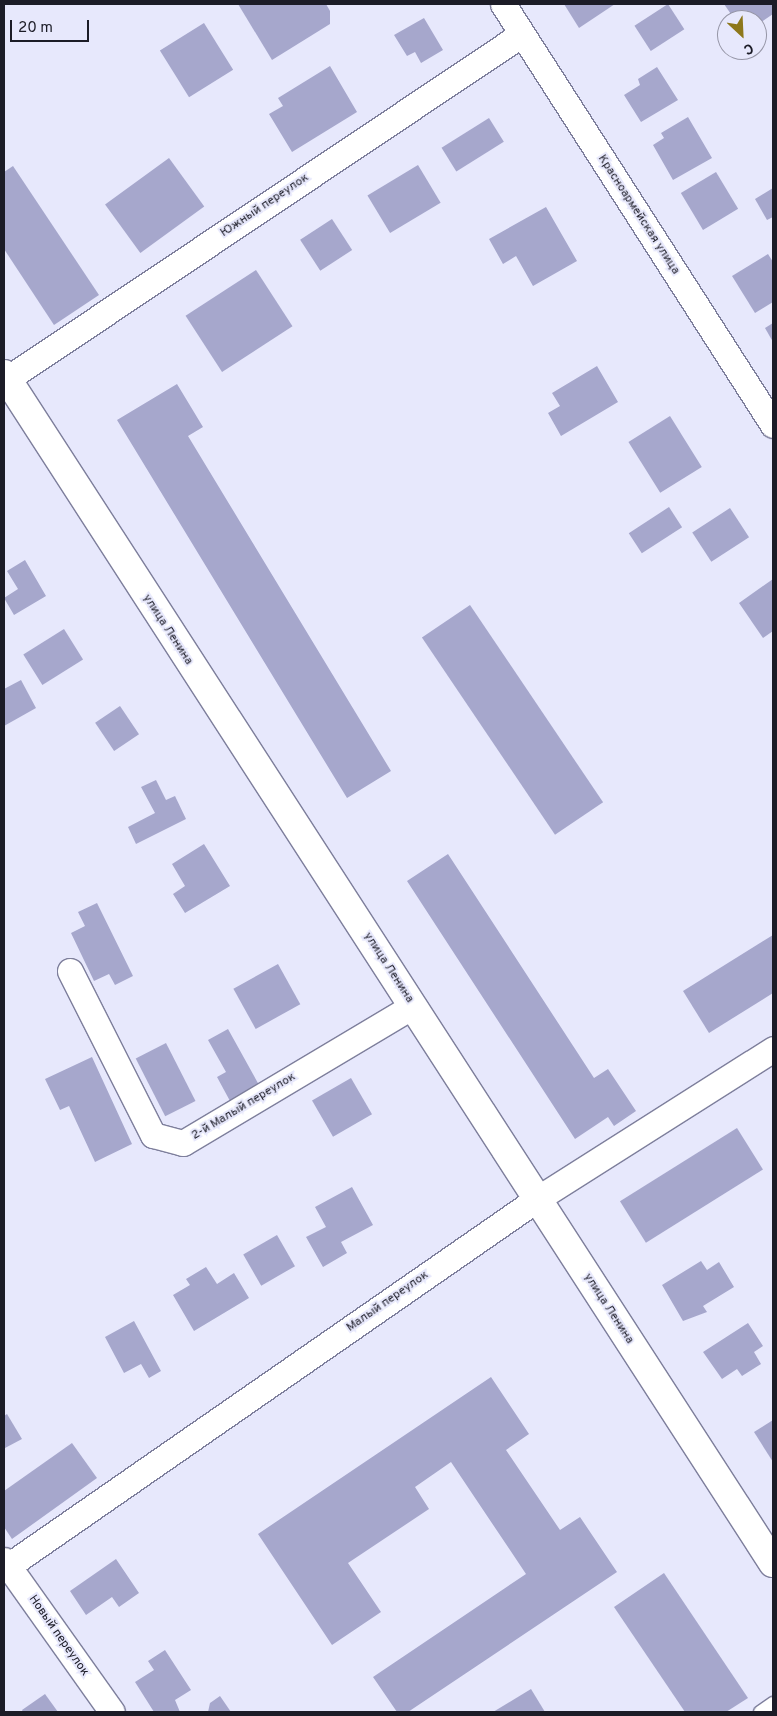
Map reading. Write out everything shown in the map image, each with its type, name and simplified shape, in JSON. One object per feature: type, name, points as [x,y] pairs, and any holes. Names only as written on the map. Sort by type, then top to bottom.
[{"type":"street","name":"Красноармейская улица","points":[[503,4],[773,425]]},
{"type":"street","name":"Южный переулок","points":[[5,376],[522,34]]},
{"type":"street","name":"улица Ленина","points":[[5,376],[773,1563]]},
{"type":"street","name":"2-й Малый переулок","points":[[70,970],[153,1135],[183,1143],[413,1006]]},
{"type":"street","name":"Малый переулок","points":[[6,1563],[537,1199],[773,1049]]},
{"type":"street","name":"Новый переулок","points":[[6,1563],[112,1712]]},
{"type":"lane","points":[[760,1712],[773,1703]]},
{"type":"building","points":[[238,4],[326,4],[330,11],[330,24],[272,60]]},
{"type":"building","points":[[564,4],[615,4],[579,28]]},
{"type":"building","points":[[668,4],[684,29],[651,51],[634,26]]},
{"type":"building","points":[[724,4],[773,4],[773,14],[767,18],[767,10],[728,10]]},
{"type":"building","points":[[424,18],[443,50],[421,63],[415,52],[407,56],[394,35]]},
{"type":"building","points":[[204,23],[233,70],[189,97],[160,51]]},
{"type":"building","points":[[330,66],[357,112],[292,152],[269,114],[283,106],[278,98]]},
{"type":"building","points":[[657,67],[678,100],[641,122],[624,95],[640,85],[638,79]]},
{"type":"building","points":[[688,117],[712,158],[673,180],[653,145],[664,138],[661,133]]},
{"type":"building","points":[[489,118],[504,142],[456,171],[442,148]]},
{"type":"building","points":[[169,158],[204,207],[140,253],[105,204]]},
{"type":"building","points":[[418,165],[441,203],[390,233],[367,195]]},
{"type":"building","points":[[13,166],[99,295],[54,325],[4,249],[4,172]]},
{"type":"building","points":[[716,172],[738,209],[703,230],[681,193]]},
{"type":"building","points":[[773,188],[773,217],[767,220],[755,199]]},
{"type":"building","points":[[546,207],[577,261],[533,286],[516,256],[503,264],[489,239]]},
{"type":"building","points":[[332,219],[352,250],[320,271],[300,240]]},
{"type":"building","points":[[768,254],[773,262],[773,302],[755,313],[732,276]]},
{"type":"building","points":[[256,270],[292,326],[222,372],[186,316]]},
{"type":"building","points":[[773,323],[773,342],[765,328]]},
{"type":"building","points":[[597,366],[618,402],[561,436],[548,413],[560,406],[552,393]]},
{"type":"building","points":[[177,384],[203,427],[188,436],[391,771],[347,798],[117,420]]},
{"type":"building","points":[[670,416],[702,467],[660,493],[628,442]]},
{"type":"building","points":[[669,507],[682,527],[642,553],[629,533]]},
{"type":"building","points":[[730,508],[749,537],[711,562],[692,533]]},
{"type":"building","points":[[25,560],[46,596],[14,615],[4,598],[18,589],[7,571]]},
{"type":"building","points":[[773,579],[773,631],[763,638],[739,603]]},
{"type":"building","points":[[470,605],[603,802],[555,835],[422,637]]},
{"type":"building","points":[[64,629],[83,660],[42,685],[23,654]]},
{"type":"building","points":[[21,680],[36,708],[4,726],[4,689]]},
{"type":"building","points":[[120,706],[139,734],[114,751],[95,723]]},
{"type":"building","points":[[156,780],[166,800],[175,796],[186,819],[136,844],[128,827],[155,813],[141,787]]},
{"type":"building","points":[[204,844],[230,886],[185,913],[173,894],[185,886],[172,864]]},
{"type":"building","points":[[448,854],[594,1078],[608,1069],[636,1111],[614,1126],[608,1117],[575,1139],[407,881]]},
{"type":"building","points":[[97,903],[133,976],[115,985],[109,974],[94,981],[71,933],[85,926],[78,912]]},
{"type":"building","points":[[773,935],[773,993],[709,1033],[683,991]]},
{"type":"building","points":[[278,964],[300,1004],[256,1029],[233,989]]},
{"type":"building","points":[[228,1029],[259,1085],[230,1101],[217,1077],[226,1072],[208,1040]]},
{"type":"building","points":[[166,1043],[196,1101],[165,1116],[136,1058]]},
{"type":"building","points":[[92,1057],[132,1144],[95,1162],[69,1106],[60,1110],[45,1079]]},
{"type":"building","points":[[351,1078],[372,1114],[333,1137],[312,1100]]},
{"type":"building","points":[[737,1128],[763,1170],[646,1243],[620,1201]]},
{"type":"building","points":[[352,1187],[373,1225],[341,1242],[347,1253],[323,1267],[306,1237],[326,1227],[315,1207]]},
{"type":"building","points":[[277,1235],[295,1266],[261,1286],[243,1254]]},
{"type":"building","points":[[701,1261],[707,1270],[719,1262],[734,1287],[703,1306],[707,1312],[683,1321],[662,1285]]},
{"type":"building","points":[[206,1267],[217,1284],[234,1273],[249,1298],[194,1331],[173,1295],[190,1285],[186,1279]]},
{"type":"building","points":[[134,1321],[161,1371],[149,1378],[141,1364],[124,1373],[105,1337]]},
{"type":"building","points":[[748,1323],[763,1346],[754,1352],[761,1364],[742,1376],[737,1369],[722,1379],[703,1352]]},
{"type":"building","points":[[491,1377],[529,1434],[506,1450],[560,1530],[580,1517],[617,1572],[408,1712],[397,1712],[373,1677],[526,1574],[451,1462],[415,1487],[429,1509],[348,1563],[381,1612],[332,1645],[258,1534]]},
{"type":"building","points":[[7,1414],[22,1439],[5,1448],[4,1416]]},
{"type":"building","points":[[773,1420],[773,1462],[754,1432]]},
{"type":"building","points":[[72,1443],[97,1478],[12,1539],[4,1527],[4,1491]]},
{"type":"building","points":[[116,1559],[139,1593],[119,1607],[112,1597],[86,1615],[70,1591]]},
{"type":"building","points":[[664,1573],[748,1698],[726,1712],[685,1712],[614,1607]]},
{"type":"building","points":[[165,1650],[191,1690],[175,1700],[180,1712],[154,1712],[135,1682],[154,1670],[148,1661]]},
{"type":"building","points":[[531,1689],[545,1712],[493,1712]]},
{"type":"building","points":[[45,1694],[58,1712],[23,1712],[22,1710]]},
{"type":"building","points":[[220,1696],[231,1712],[208,1712],[210,1703]]}]
